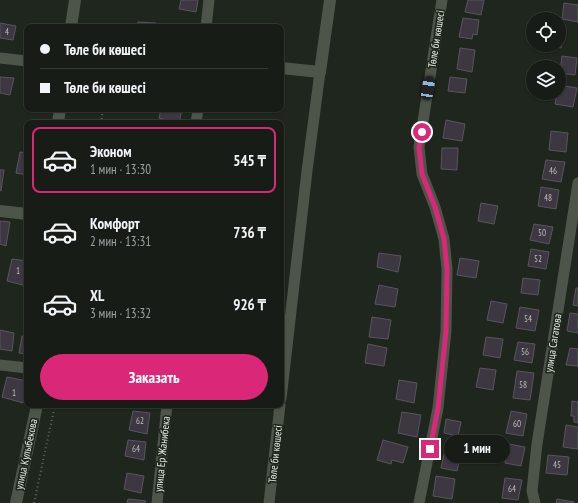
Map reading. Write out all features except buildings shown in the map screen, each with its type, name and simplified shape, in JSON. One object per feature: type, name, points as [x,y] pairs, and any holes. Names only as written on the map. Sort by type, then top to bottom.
[{"type":"street","points":[[71,24],[75,0]]},
{"type":"street","points":[[206,24],[209,0]]},
{"type":"street","points":[[284,373],[307,170],[330,0]]},
{"type":"street","name":"Төле би көшесі","points":[[419,503],[438,408],[446,331],[447,269],[444,239],[435,207],[422,174],[419,147],[442,0]]},
{"type":"street","points":[[0,58],[24,61]]},
{"type":"street","points":[[284,68],[320,72]]},
{"type":"street","name":"улица Сагатова","points":[[535,503],[532,491],[537,444],[578,182]]},
{"type":"street","points":[[0,211],[24,214]]},
{"type":"street","points":[[0,364],[24,368]]},
{"type":"street","name":"улица Кулыбекова","points":[[16,503],[36,408]]},
{"type":"street","name":"улица Ер Жанибека","points":[[157,503],[168,408]]},
{"type":"street","name":"Төле би көшесі","points":[[269,503],[280,408]]},
{"type":"path","points":[[34,503],[54,408]]},
{"type":"route","points":[[422,132],[419,147],[422,174],[435,207],[444,239],[447,269],[446,331],[438,408],[430,449]]}]
